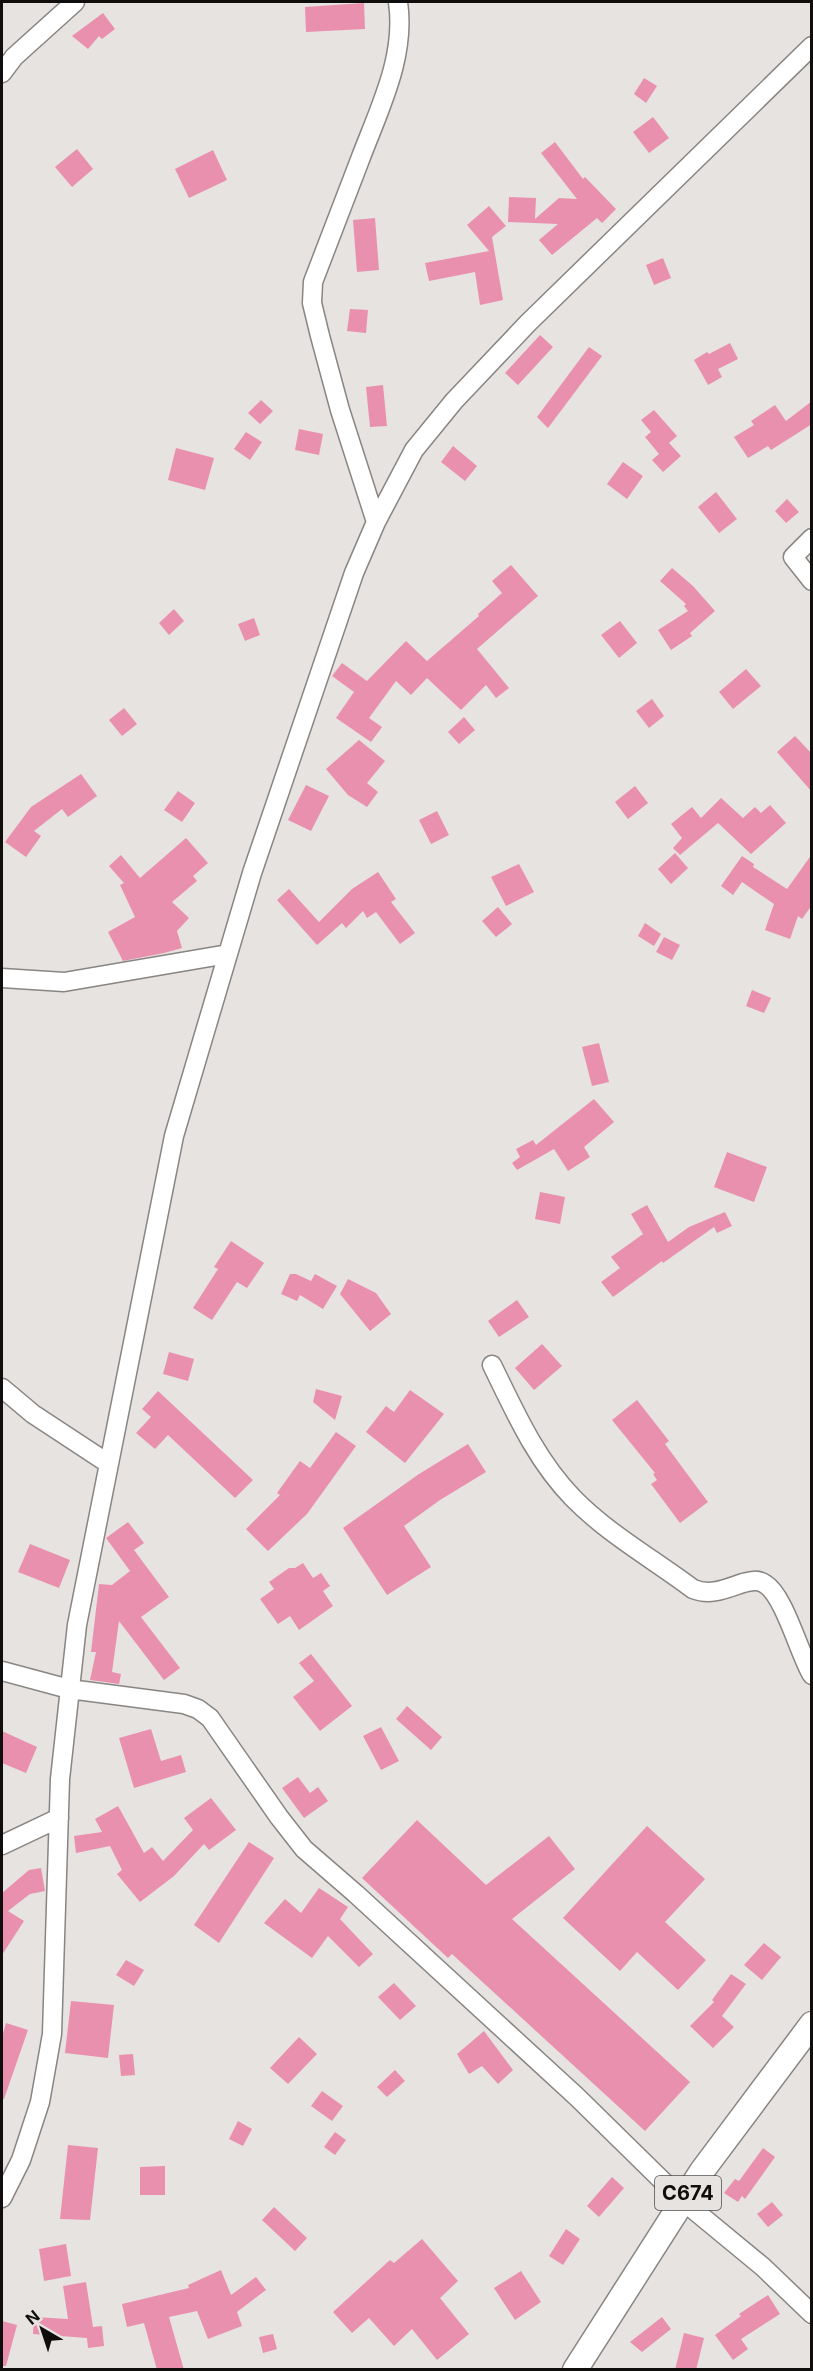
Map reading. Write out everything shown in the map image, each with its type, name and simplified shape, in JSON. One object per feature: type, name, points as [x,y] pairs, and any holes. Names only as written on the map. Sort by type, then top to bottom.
[{"type":"main road","name":"C674","points":[[574,2370],[709,2162],[812,2024]]},
{"type":"street","points":[[2,73],[14,57],[75,2]]},
{"type":"street","points":[[376,522],[340,410],[312,303],[313,282],[387,88],[398,48],[400,14],[398,2]]},
{"type":"street","points":[[2,2198],[21,2160],[40,2102],[52,2034],[60,1779],[77,1625],[174,1137],[252,873],[354,573],[376,522],[414,450],[454,401],[528,324],[812,46]]},
{"type":"street","points":[[812,538],[793,557],[812,581]]},
{"type":"street","points":[[2,978],[64,982],[228,954]]},
{"type":"street","points":[[492,1365],[537,1453],[573,1498],[608,1528],[693,1589],[712,1593],[751,1580],[764,1583],[778,1595],[803,1659],[812,1675]]},
{"type":"street","points":[[2,1389],[33,1414],[109,1464]]},
{"type":"street","points":[[2,1671],[69,1689],[183,1704],[198,1709],[210,1718],[304,1849],[577,2097],[683,2200],[763,2267],[812,2314]]},
{"type":"street","points":[[2,1845],[59,1818]]},
{"type":"building","points":[[364,3],[365,29],[306,32],[305,7]]},
{"type":"building","points":[[103,13],[115,29],[102,39],[99,36],[88,49],[72,36]]},
{"type":"building","points":[[644,78],[657,86],[646,103],[634,94]]},
{"type":"building","points":[[653,117],[669,138],[649,153],[633,132]]},
{"type":"building","points":[[555,142],[583,179],[585,177],[616,209],[602,223],[597,218],[552,255],[539,240],[558,224],[508,222],[509,197],[536,198],[535,219],[559,198],[577,199],[541,153]]},
{"type":"building","points":[[77,149],[93,169],[72,187],[55,167]]},
{"type":"building","points":[[213,150],[227,180],[189,198],[175,169]]},
{"type":"building","points":[[489,206],[506,226],[492,237],[503,300],[480,305],[475,272],[429,281],[425,263],[489,251],[467,225]]},
{"type":"building","points":[[375,218],[379,270],[357,272],[353,220]]},
{"type":"building","points":[[663,258],[671,278],[654,285],[646,265]]},
{"type":"building","points":[[350,309],[368,310],[366,333],[347,331]]},
{"type":"building","points":[[540,335],[553,347],[518,385],[505,373]]},
{"type":"building","points":[[730,343],[738,359],[718,369],[722,377],[708,385],[694,360]]},
{"type":"building","points":[[589,347],[602,356],[548,428],[537,417]]},
{"type":"building","points":[[383,385],[387,426],[370,427],[366,387]]},
{"type":"building","points":[[261,400],[273,411],[260,424],[248,413]]},
{"type":"building","points":[[812,401],[812,424],[771,450],[768,446],[748,458],[734,437],[754,425],[751,421],[775,405],[786,421]]},
{"type":"building","points":[[654,410],[677,436],[669,443],[681,456],[663,472],[652,460],[659,454],[645,437],[651,432],[641,420]]},
{"type":"building","points":[[299,429],[323,434],[319,455],[295,450]]},
{"type":"building","points":[[246,432],[262,442],[250,460],[234,449]]},
{"type":"building","points":[[453,446],[477,466],[465,481],[441,462]]},
{"type":"building","points":[[176,448],[214,458],[205,490],[168,480]]},
{"type":"building","points":[[623,462],[643,476],[627,499],[607,484]]},
{"type":"building","points":[[716,492],[737,519],[719,533],[698,507]]},
{"type":"building","points":[[787,499],[799,512],[786,523],[775,511]]},
{"type":"building","points":[[511,565],[538,596],[477,649],[509,688],[496,698],[486,685],[461,710],[427,678],[411,695],[396,681],[369,718],[382,727],[371,742],[336,718],[354,692],[332,676],[342,663],[367,681],[406,641],[427,661],[502,593],[492,581]]},
{"type":"building","points":[[672,568],[693,586],[715,611],[690,633],[692,636],[671,650],[658,630],[688,611],[684,606],[686,604],[660,581]]},
{"type":"building","points":[[174,609],[184,621],[169,635],[159,623]]},
{"type":"building","points":[[254,618],[260,635],[245,641],[238,624]]},
{"type":"building","points":[[620,621],[637,643],[619,658],[601,635]]},
{"type":"building","points":[[746,669],[761,686],[733,709],[719,692]]},
{"type":"building","points":[[652,699],[664,716],[649,728],[636,711]]},
{"type":"building","points":[[124,708],[137,724],[122,736],[109,720]]},
{"type":"building","points":[[464,717],[475,730],[459,744],[448,732]]},
{"type":"building","points":[[795,736],[812,754],[812,792],[777,752]]},
{"type":"building","points":[[359,740],[385,761],[367,783],[378,792],[367,807],[348,795],[326,769]]},
{"type":"building","points":[[81,774],[97,796],[68,817],[62,809],[34,831],[41,836],[26,857],[5,842],[31,807]]},
{"type":"building","points":[[306,785],[329,796],[311,831],[288,820]]},
{"type":"building","points":[[635,786],[648,803],[628,819],[615,802]]},
{"type":"building","points":[[178,791],[195,803],[182,822],[164,810]]},
{"type":"building","points":[[721,798],[743,818],[755,807],[761,813],[770,805],[786,823],[751,854],[718,823],[680,855],[673,848],[682,838],[671,824],[692,807],[701,818]]},
{"type":"building","points":[[437,811],[449,835],[431,844],[419,820]]},
{"type":"building","points":[[186,838],[208,863],[193,876],[197,881],[172,902],[189,918],[177,931],[182,948],[123,961],[108,932],[135,917],[120,885],[124,883],[109,866],[121,855],[140,878]]},
{"type":"building","points":[[675,853],[688,868],[671,884],[658,869]]},
{"type":"building","points":[[812,854],[812,905],[802,919],[798,916],[790,939],[765,930],[774,904],[742,882],[733,895],[721,886],[742,856],[754,864],[753,867],[787,889]]},
{"type":"building","points":[[519,864],[534,892],[506,906],[491,877]]},
{"type":"building","points":[[378,872],[396,899],[391,902],[415,933],[400,944],[376,912],[367,918],[363,911],[346,928],[342,923],[317,945],[277,900],[289,889],[319,922],[352,889]]},
{"type":"building","points":[[498,907],[512,924],[496,937],[482,921]]},
{"type":"building","points":[[645,923],[661,934],[654,946],[638,936]]},
{"type":"building","points":[[664,937],[680,945],[672,960],[656,952]]},
{"type":"building","points":[[752,990],[771,998],[764,1013],[746,1006]]},
{"type":"building","points":[[599,1043],[609,1082],[592,1086],[582,1047]]},
{"type":"building","points":[[594,1099],[614,1122],[584,1147],[590,1157],[568,1171],[554,1149],[517,1170],[512,1163],[520,1157],[516,1149],[533,1140],[536,1145]]},
{"type":"building","points":[[727,1152],[767,1167],[754,1202],[714,1187]]},
{"type":"building","points":[[540,1192],[565,1197],[560,1224],[535,1219]]},
{"type":"building","points":[[647,1205],[668,1242],[689,1227],[725,1212],[732,1226],[717,1233],[714,1227],[613,1297],[601,1282],[620,1268],[611,1257],[643,1234],[631,1214]]},
{"type":"building","points":[[231,1241],[264,1263],[247,1288],[237,1282],[212,1320],[193,1308],[218,1269],[214,1267]]},
{"type":"building","points":[[290,1274],[296,1274],[311,1281],[315,1274],[337,1286],[323,1309],[300,1295],[297,1301],[281,1294]]},
{"type":"building","points":[[348,1279],[376,1293],[391,1314],[370,1331],[340,1294]]},
{"type":"building","points":[[517,1300],[529,1317],[499,1337],[488,1321]]},
{"type":"building","points":[[542,1344],[562,1366],[534,1390],[515,1368]]},
{"type":"building","points":[[169,1352],[194,1359],[188,1381],[163,1374]]},
{"type":"building","points":[[316,1389],[342,1396],[335,1420],[313,1402]]},
{"type":"building","points":[[410,1390],[444,1414],[405,1463],[366,1432],[386,1406],[394,1412]]},
{"type":"building","points":[[158,1391],[253,1480],[235,1498],[168,1435],[155,1449],[136,1433],[151,1417],[142,1409]]},
{"type":"building","points":[[637,1400],[669,1441],[665,1444],[708,1502],[680,1523],[651,1484],[657,1480],[653,1474],[655,1473],[612,1420]]},
{"type":"building","points":[[336,1432],[356,1446],[307,1514],[268,1551],[246,1529],[280,1495],[277,1493],[300,1461],[310,1468]]},
{"type":"building","points":[[468,1444],[486,1472],[440,1500],[404,1526],[431,1567],[387,1595],[343,1528],[419,1474]]},
{"type":"building","points":[[128,1522],[144,1543],[134,1550],[169,1597],[141,1617],[180,1668],[164,1680],[119,1621],[112,1672],[121,1674],[119,1684],[90,1680],[96,1652],[91,1652],[99,1584],[112,1585],[130,1571],[106,1538]]},
{"type":"building","points":[[30,1544],[70,1560],[59,1588],[18,1572]]},
{"type":"building","points":[[303,1563],[313,1578],[321,1573],[330,1586],[323,1591],[333,1606],[299,1630],[290,1616],[278,1624],[260,1599],[274,1589],[269,1582],[289,1568],[295,1568]]},
{"type":"building","points":[[311,1654],[352,1706],[320,1731],[293,1697],[314,1681],[299,1663]]},
{"type":"building","points":[[407,1706],[442,1737],[431,1750],[396,1719]]},
{"type":"building","points":[[381,1727],[399,1761],[381,1770],[363,1736]]},
{"type":"building","points":[[151,1729],[161,1761],[181,1755],[186,1772],[134,1788],[119,1738]]},
{"type":"building","points":[[2,1731],[37,1747],[26,1773],[2,1763]]},
{"type":"building","points":[[298,1777],[310,1793],[318,1787],[328,1801],[304,1818],[282,1788]]},
{"type":"building","points":[[211,1798],[236,1830],[209,1850],[204,1844],[174,1876],[140,1902],[117,1874],[122,1870],[110,1846],[76,1853],[74,1836],[102,1832],[95,1819],[118,1806],[144,1853],[152,1847],[163,1861],[193,1830],[184,1818]]},
{"type":"building","points":[[417,1820],[486,1885],[549,1836],[575,1869],[512,1919],[690,2082],[645,2131],[452,1954],[448,1958],[362,1878]]},
{"type":"building","points":[[647,1826],[705,1879],[665,1922],[706,1960],[678,1990],[637,1952],[620,1971],[563,1918]]},
{"type":"building","points":[[249,1842],[274,1858],[219,1943],[194,1925]]},
{"type":"building","points":[[41,1868],[45,1891],[30,1894],[8,1911],[24,1921],[2,1955],[2,1893],[29,1870]]},
{"type":"building","points":[[319,1888],[348,1907],[340,1919],[373,1954],[359,1967],[328,1936],[312,1958],[264,1923],[285,1899],[301,1913]]},
{"type":"building","points":[[764,1943],[781,1957],[762,1980],[744,1965]]},
{"type":"building","points":[[126,1960],[144,1970],[134,1986],[116,1975]]},
{"type":"building","points":[[731,1974],[746,1984],[722,2016],[734,2027],[713,2048],[690,2026],[714,2002],[712,2000]]},
{"type":"building","points":[[394,1983],[416,2006],[400,2020],[378,1997]]},
{"type":"building","points":[[71,2001],[114,2005],[108,2058],[65,2053]]},
{"type":"building","points":[[6,2023],[28,2030],[4,2099],[2,2099],[2,2037]]},
{"type":"building","points":[[484,2031],[513,2070],[498,2084],[482,2066],[469,2074],[457,2054]]},
{"type":"building","points":[[299,2037],[317,2054],[288,2084],[270,2068]]},
{"type":"building","points":[[133,2054],[135,2075],[121,2076],[119,2055]]},
{"type":"building","points":[[395,2070],[405,2081],[387,2097],[377,2087]]},
{"type":"building","points":[[322,2091],[343,2106],[332,2121],[311,2106]]},
{"type":"building","points":[[238,2121],[252,2129],[243,2146],[229,2139]]},
{"type":"building","points":[[335,2132],[346,2140],[335,2155],[324,2147]]},
{"type":"building","points":[[68,2145],[98,2148],[90,2220],[60,2219]]},
{"type":"building","points":[[763,2148],[775,2157],[745,2199],[742,2196],[738,2202],[724,2193],[735,2179],[739,2181]]},
{"type":"building","points":[[165,2166],[165,2195],[140,2195],[140,2167]]},
{"type":"building","points":[[612,2177],[624,2188],[599,2217],[587,2206]]},
{"type":"building","points":[[772,2202],[783,2215],[768,2227],[757,2214]]},
{"type":"building","points":[[274,2207],[307,2238],[295,2251],[262,2220]]},
{"type":"building","points":[[566,2229],[580,2239],[563,2265],[549,2256]]},
{"type":"building","points":[[422,2239],[458,2281],[440,2298],[469,2334],[437,2360],[412,2329],[394,2346],[369,2318],[352,2333],[333,2312],[390,2260],[394,2263]]},
{"type":"building","points":[[66,2244],[71,2276],[44,2281],[39,2249]]},
{"type":"building","points":[[221,2270],[231,2295],[256,2277],[266,2290],[237,2312],[242,2326],[208,2339],[197,2311],[169,2317],[184,2370],[157,2370],[144,2323],[127,2327],[122,2304],[189,2288],[188,2285]]},
{"type":"building","points":[[521,2271],[541,2302],[515,2320],[494,2288]]},
{"type":"building","points":[[86,2282],[93,2327],[102,2326],[104,2346],[88,2348],[87,2338],[33,2334],[34,2317],[68,2319],[63,2286]]},
{"type":"building","points":[[768,2295],[780,2314],[741,2339],[748,2349],[733,2360],[715,2335],[741,2316],[739,2314]]},
{"type":"building","points":[[662,2317],[671,2329],[642,2352],[630,2342]]},
{"type":"building","points":[[2,2321],[17,2325],[6,2366],[2,2366]]},
{"type":"building","points":[[684,2333],[704,2338],[696,2370],[675,2370]]},
{"type":"building","points":[[273,2334],[277,2349],[263,2353],[259,2337]]}]
